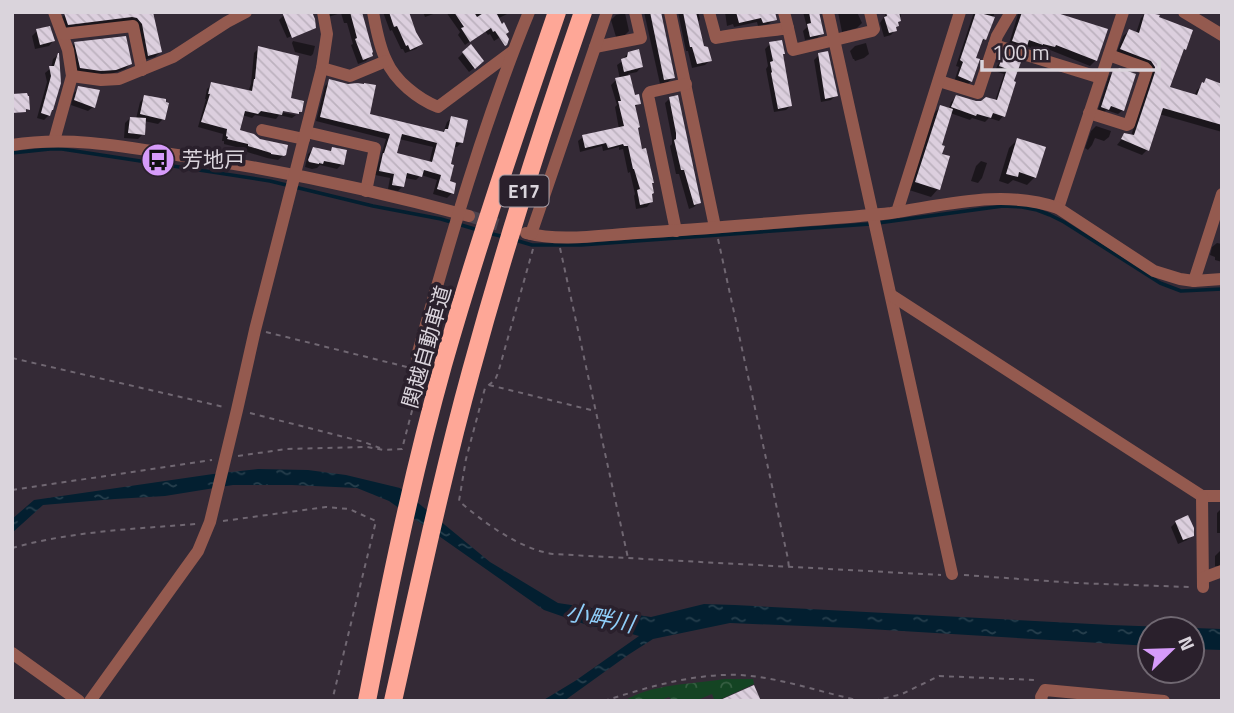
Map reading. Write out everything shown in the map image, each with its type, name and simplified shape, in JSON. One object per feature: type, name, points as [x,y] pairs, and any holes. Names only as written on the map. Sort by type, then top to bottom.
[{"type":"highway","name":"関越自動車道","points":[[367,701],[400,537],[443,366],[497,188],[557,12]]},
{"type":"highway","name":"E17","points":[[393,701],[471,372],[506,250],[583,12]]},
{"type":"street","points":[[54,12],[68,51],[72,76],[54,141]]},
{"type":"street","points":[[72,76],[101,80],[119,79],[173,57],[246,12]]},
{"type":"street","points":[[90,701],[198,551],[210,521],[255,330],[323,68],[327,34],[323,12]]},
{"type":"street","points":[[373,12],[386,61],[413,93],[438,107],[513,51]]},
{"type":"street","points":[[420,370],[417,356],[513,51],[529,12]]},
{"type":"street","points":[[607,12],[531,234],[558,237],[676,230],[873,215],[993,198],[1021,199],[1058,208],[1154,271],[1194,281],[1222,279]]},
{"type":"street","points":[[594,47],[641,38],[635,12]]},
{"type":"street","points":[[670,12],[715,227]]},
{"type":"street","points":[[709,12],[716,38],[743,32],[788,28]]},
{"type":"street","points":[[784,12],[793,50],[873,31],[870,12]]},
{"type":"street","points":[[828,12],[952,574]]},
{"type":"street","points":[[897,212],[960,12]]},
{"type":"street","points":[[939,81],[978,93],[997,36],[1011,12]]},
{"type":"street","points":[[1058,208],[1123,12]]},
{"type":"street","points":[[1184,12],[1222,35]]},
{"type":"street","points":[[63,34],[133,26],[142,70]]},
{"type":"street","points":[[994,45],[1101,78]]},
{"type":"street","points":[[1090,113],[1129,124],[1147,70],[1109,55]]},
{"type":"street","points":[[323,68],[350,76],[386,61]]},
{"type":"street","points":[[676,230],[648,95],[650,92],[686,85]]},
{"type":"street","points":[[262,131],[375,148],[366,191]]},
{"type":"street","points":[[12,145],[54,141],[103,144],[248,166],[463,215]]},
{"type":"street","points":[[1194,281],[1222,194]]},
{"type":"street","points":[[891,295],[1202,496],[1222,496]]},
{"type":"street","points":[[1202,496],[1203,582],[1222,571]]},
{"type":"street","points":[[12,653],[79,701]]},
{"type":"street","points":[[1043,696],[1164,701]]},
{"type":"path","points":[[715,227],[789,568]]},
{"type":"path","points":[[531,234],[498,373],[495,380],[485,388],[459,501],[499,531],[530,548],[541,552],[628,559],[952,574],[1076,583],[1203,582]]},
{"type":"path","points":[[558,237],[628,559]]},
{"type":"path","points":[[12,490],[286,449],[402,449],[419,384],[420,370],[255,330]]},
{"type":"path","points":[[12,358],[237,410],[364,442],[384,450]]},
{"type":"path","points":[[487,385],[596,412]]},
{"type":"path","points":[[12,548],[69,535],[326,507],[349,509],[376,521],[332,701]]},
{"type":"path","points":[[604,701],[673,681],[740,675],[808,687],[862,701]]},
{"type":"path","points":[[874,701],[902,694],[939,676],[1035,680],[1043,696]]},
{"type":"green space","points":[[724,679],[753,679],[754,684],[717,701],[712,694],[695,701],[673,701],[669,697],[658,701],[624,701],[647,691],[672,685]]},
{"type":"water","name":"小畔川","points":[[258,469],[308,470],[346,475],[400,488],[490,562],[558,603],[651,617],[704,604],[1136,626],[1136,645],[730,623],[653,639],[564,701],[542,701],[639,636],[590,626],[544,610],[389,501],[357,488],[233,485],[165,496],[43,505],[12,533],[12,519],[34,500]]},
{"type":"water","points":[[1206,628],[1222,629],[1222,650],[1206,649]]},
{"type":"building","points":[[153,12],[162,52],[148,56],[142,24],[137,18],[68,25],[64,13]]},
{"type":"building","points":[[282,12],[312,12],[316,28],[292,38]]},
{"type":"building","points":[[350,12],[362,12],[373,52],[373,56],[363,60],[355,39],[357,38]]},
{"type":"building","points":[[389,12],[409,12],[423,44],[410,50],[397,26],[394,27]]},
{"type":"building","points":[[454,12],[474,12],[477,17],[485,12],[496,12],[509,32],[506,34],[509,39],[507,45],[505,46],[491,28],[470,42]]},
{"type":"building","points":[[650,12],[661,12],[675,78],[664,80]]},
{"type":"building","points":[[683,12],[696,12],[704,46],[708,47],[712,61],[697,64],[690,47]]},
{"type":"building","points":[[736,12],[775,12],[777,20],[763,23],[761,18],[739,23]]},
{"type":"building","points":[[809,12],[819,12],[824,34],[810,37],[807,24],[811,23]]},
{"type":"building","points":[[886,12],[899,12],[901,21],[896,27],[897,31],[889,33],[884,17],[887,16]]},
{"type":"building","points":[[976,12],[995,17],[976,58],[980,59],[972,82],[958,76],[963,62],[960,60]]},
{"type":"building","points":[[1022,12],[1054,12],[1108,29],[1097,61],[1056,45],[1043,45],[1029,40],[1027,46],[1012,41]]},
{"type":"building","points":[[1145,12],[1160,15],[1159,17],[1193,30],[1170,87],[1197,95],[1206,78],[1222,84],[1222,125],[1163,108],[1149,151],[1121,139],[1124,133],[1134,135],[1155,72],[1151,61],[1120,49],[1129,29],[1139,33]]},
{"type":"building","points":[[50,26],[55,41],[40,45],[36,29]]},
{"type":"building","points":[[126,36],[132,64],[116,70],[80,68],[74,42]]},
{"type":"building","points":[[782,40],[792,106],[778,109],[771,73],[770,62],[773,61],[769,42]]},
{"type":"building","points":[[471,44],[484,61],[475,69],[462,52]]},
{"type":"building","points":[[258,46],[299,56],[291,98],[304,101],[302,112],[299,114],[283,111],[282,115],[245,111],[240,130],[260,139],[288,145],[284,156],[227,139],[227,129],[201,122],[211,82],[252,91]]},
{"type":"building","points":[[639,49],[643,67],[624,72],[621,59],[627,57],[628,52]]},
{"type":"building","points":[[828,51],[838,96],[825,99],[818,53]]},
{"type":"building","points":[[58,53],[61,83],[50,116],[41,113],[51,76],[49,66],[54,66]]},
{"type":"building","points":[[1002,57],[1021,62],[1005,117],[993,113],[991,118],[977,114],[976,116],[951,107],[956,95],[976,101],[986,97],[997,100],[1007,69],[999,66]]},
{"type":"building","points":[[1119,68],[1136,74],[1124,111],[1111,106],[1109,110],[1101,107],[1113,70],[1117,71]]},
{"type":"building","points":[[630,75],[635,95],[639,94],[641,104],[635,105],[640,127],[638,128],[654,183],[653,202],[640,205],[637,190],[640,189],[628,146],[623,144],[608,148],[606,143],[585,148],[582,135],[624,126],[615,78]]},
{"type":"building","points":[[329,79],[348,84],[376,85],[370,114],[444,132],[448,129],[451,116],[468,120],[463,143],[456,142],[451,164],[454,165],[450,181],[456,183],[454,194],[437,189],[441,175],[424,170],[422,177],[407,173],[404,187],[392,185],[394,174],[379,171],[390,134],[320,117]],"holes":[[[402,134],[437,143],[432,162],[397,153]]]},
{"type":"building","points":[[78,86],[100,90],[95,108],[74,100]]},
{"type":"building","points":[[27,93],[30,110],[12,113],[12,94]]},
{"type":"building","points":[[144,95],[166,99],[169,103],[165,120],[140,114]]},
{"type":"building","points":[[678,95],[701,203],[694,205],[684,170],[681,170],[674,140],[676,133],[669,97]]},
{"type":"building","points":[[940,105],[953,109],[942,145],[945,146],[942,154],[950,156],[940,190],[915,182]]},
{"type":"building","points":[[130,117],[146,118],[145,135],[128,133]]},
{"type":"building","points":[[1017,138],[1046,147],[1036,178],[1019,172],[1018,177],[1006,174]]},
{"type":"building","points":[[313,147],[331,151],[332,147],[347,150],[344,165],[324,161],[323,164],[309,162]]},
{"type":"building","points":[[1188,515],[1194,528],[1194,536],[1183,540],[1175,521]]},
{"type":"building","points":[[754,685],[761,701],[718,701]]},
{"type":"waterway","points":[[12,153],[62,149],[270,181],[441,219],[478,230]]},
{"type":"waterway","points":[[878,223],[1003,206],[1022,207],[1037,210],[1064,222],[1160,283],[1181,291],[1222,289]]},
{"type":"waterway","points":[[515,240],[532,245],[581,245],[870,224]]},
{"type":"waterway","points":[[488,233],[505,237]]},
{"type":"tunnel","points":[[469,216],[519,231]]},
{"type":"place","name":"芳地戸","points":[[158,160]]}]
